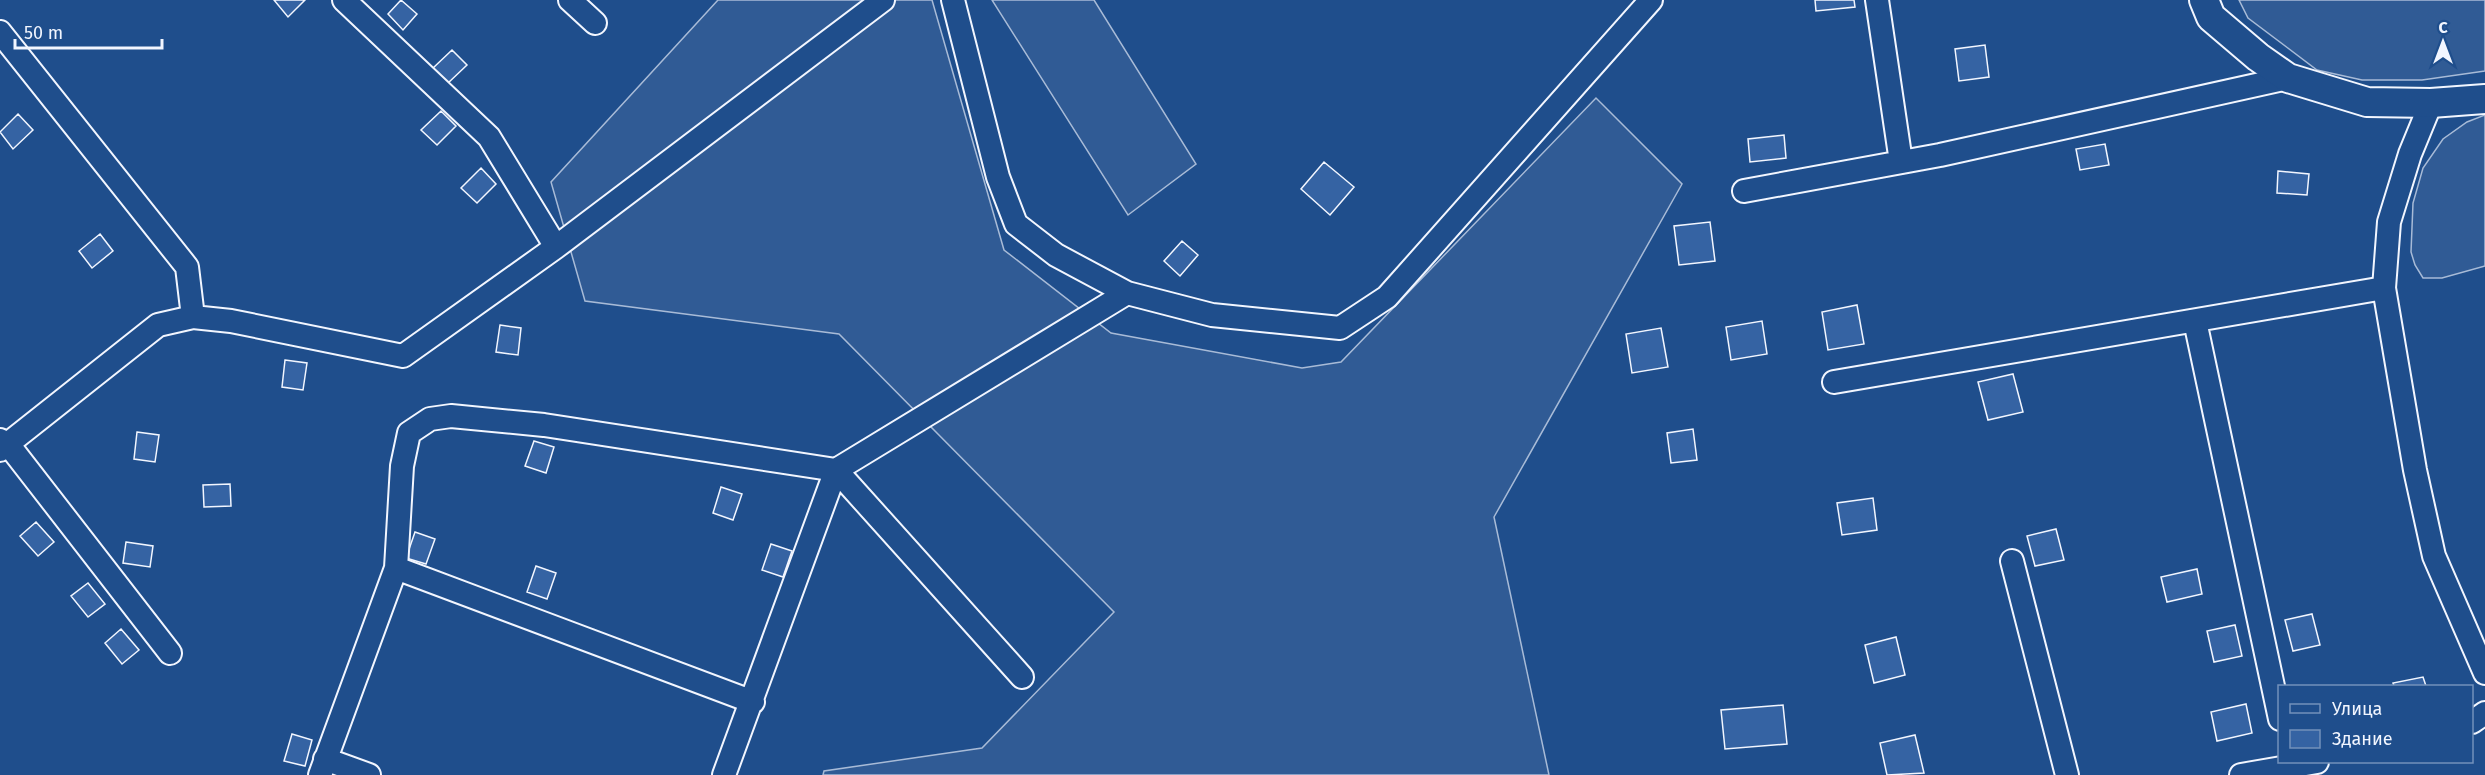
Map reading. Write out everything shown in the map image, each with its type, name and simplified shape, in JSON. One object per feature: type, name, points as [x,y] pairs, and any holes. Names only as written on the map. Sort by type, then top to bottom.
[{"type":"main road","points":[[2204,0],[2211,17],[2258,57],[2288,78],[2367,102],[2431,103],[2485,99]]},
{"type":"street","points":[[344,0],[489,137],[556,247]]},
{"type":"street","points":[[570,0],[595,23]]},
{"type":"street","points":[[170,653],[3,445],[158,325],[193,317],[231,321],[403,356],[556,247],[883,0]]},
{"type":"street","points":[[952,0],[998,177],[1016,224],[1056,255],[1127,293],[1212,315],[1340,328],[1386,297],[1651,0]]},
{"type":"street","points":[[1876,0],[1901,162]]},
{"type":"street","points":[[0,32],[188,267],[193,317]]},
{"type":"street","points":[[1744,191],[1901,162],[2288,78]]},
{"type":"street","points":[[2431,103],[2410,154],[2389,222],[2384,288],[2415,470],[2433,556],[2485,673]]},
{"type":"street","points":[[1834,382],[2384,288]]},
{"type":"street","points":[[724,775],[753,702],[836,470],[1127,293]]},
{"type":"street","points":[[2195,321],[2278,710]]},
{"type":"street","points":[[369,775],[322,767],[396,568],[402,466],[409,433],[430,419],[451,416],[544,425],[836,470],[1022,677]]},
{"type":"street","points":[[2012,561],[2067,775]]},
{"type":"street","points":[[396,568],[753,702]]},
{"type":"street","points":[[2241,775],[2289,764]]},
{"type":"shaded area","points":[[718,0],[932,0],[1004,250],[1111,333],[1302,368],[1341,362],[1596,98],[1682,184],[1494,517],[1549,775],[823,775],[824,771],[982,748],[1114,612],[839,334],[585,301],[551,182]]},
{"type":"shaded area","points":[[992,0],[1094,0],[1196,164],[1128,215]]},
{"type":"shaded area","points":[[2239,0],[2485,0],[2485,71],[2422,80],[2362,80],[2317,70],[2248,18]]},
{"type":"shaded area","points":[[2485,115],[2485,266],[2442,278],[2423,278],[2415,265],[2411,252],[2413,203],[2423,168],[2443,139],[2467,122]]},
{"type":"building","points":[[274,0],[305,0],[288,17]]},
{"type":"building","points":[[401,0],[417,14],[403,30],[388,14]]},
{"type":"building","points":[[1815,0],[1854,0],[1855,7],[1816,11]]},
{"type":"building","points":[[1985,45],[1989,77],[1959,81],[1955,49]]},
{"type":"building","points":[[452,50],[467,65],[447,84],[432,69]]},
{"type":"building","points":[[441,111],[456,126],[437,145],[421,130]]},
{"type":"building","points":[[18,114],[33,130],[13,149],[0,132]]},
{"type":"building","points":[[1784,135],[1786,158],[1750,162],[1748,139]]},
{"type":"building","points":[[2105,144],[2109,165],[2080,170],[2076,149]]},
{"type":"building","points":[[1324,162],[1354,187],[1330,215],[1301,189]]},
{"type":"building","points":[[481,168],[496,184],[477,203],[461,188]]},
{"type":"building","points":[[2278,171],[2309,174],[2307,195],[2277,193]]},
{"type":"building","points":[[1710,222],[1715,261],[1679,265],[1674,226]]},
{"type":"building","points":[[100,234],[113,251],[92,268],[79,251]]},
{"type":"building","points":[[1182,241],[1198,255],[1180,276],[1164,261]]},
{"type":"building","points":[[1857,305],[1864,344],[1828,350],[1822,312]]},
{"type":"building","points":[[1762,321],[1767,354],[1731,360],[1726,327]]},
{"type":"building","points":[[500,325],[521,328],[518,355],[496,352]]},
{"type":"building","points":[[1661,328],[1668,367],[1632,373],[1626,334]]},
{"type":"building","points":[[285,360],[307,363],[303,390],[282,387]]},
{"type":"building","points":[[2013,374],[2023,412],[1988,420],[1978,382]]},
{"type":"building","points":[[1693,429],[1697,460],[1671,463],[1667,433]]},
{"type":"building","points":[[137,432],[159,435],[155,462],[134,459]]},
{"type":"building","points":[[534,441],[554,447],[546,473],[525,466]]},
{"type":"building","points":[[230,484],[231,506],[204,507],[203,485]]},
{"type":"building","points":[[721,487],[742,494],[733,520],[713,513]]},
{"type":"building","points":[[1873,498],[1877,530],[1842,535],[1837,503]]},
{"type":"building","points":[[36,522],[54,542],[38,556],[20,536]]},
{"type":"building","points":[[2056,529],[2064,560],[2035,566],[2027,536]]},
{"type":"building","points":[[415,532],[435,539],[426,564],[406,558]]},
{"type":"building","points":[[126,542],[153,546],[150,567],[123,563]]},
{"type":"building","points":[[771,544],[792,551],[783,577],[762,570]]},
{"type":"building","points":[[536,566],[556,573],[547,599],[527,592]]},
{"type":"building","points":[[2197,569],[2202,594],[2167,602],[2161,577]]},
{"type":"building","points":[[88,583],[105,604],[88,617],[71,596]]},
{"type":"building","points":[[2312,614],[2320,645],[2293,651],[2285,620]]},
{"type":"building","points":[[2235,625],[2242,656],[2214,662],[2207,631]]},
{"type":"building","points":[[121,629],[139,650],[122,664],[105,643]]},
{"type":"building","points":[[1896,637],[1905,675],[1874,683],[1865,645]]},
{"type":"building","points":[[2423,677],[2426,685],[2394,685],[2393,683]]},
{"type":"building","points":[[2246,704],[2252,733],[2217,741],[2211,712]]},
{"type":"building","points":[[1783,705],[1787,744],[1725,749],[1721,710]]},
{"type":"building","points":[[292,734],[312,740],[305,766],[284,761]]},
{"type":"building","points":[[1915,735],[1924,773],[1887,775],[1880,743]]}]
